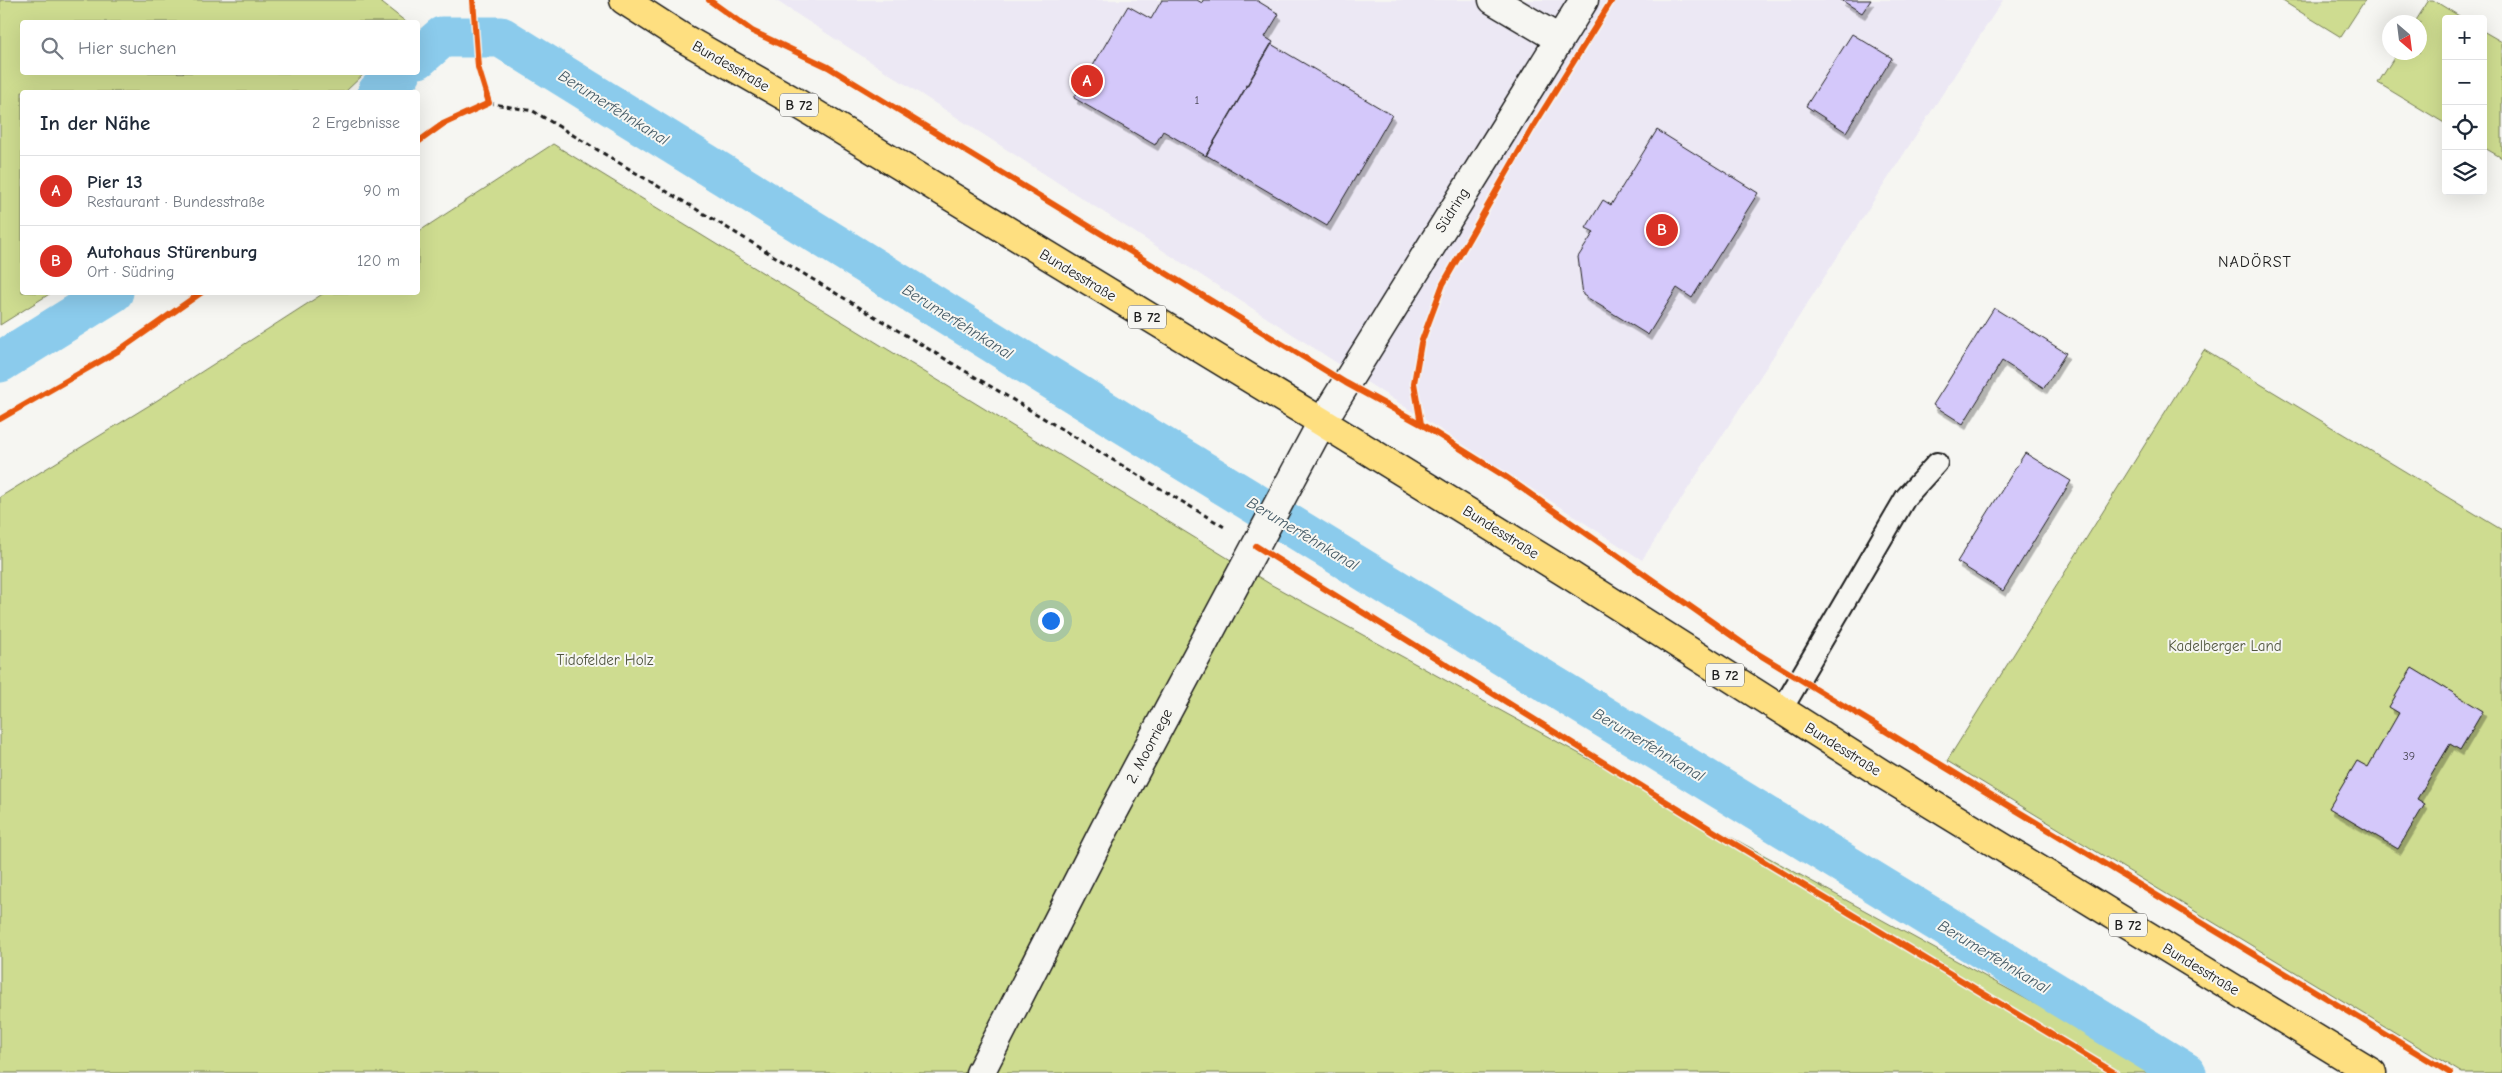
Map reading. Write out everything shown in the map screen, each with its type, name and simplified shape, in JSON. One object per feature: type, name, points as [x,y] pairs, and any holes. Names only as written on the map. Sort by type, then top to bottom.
[{"type":"main road","name":"Bundesstraße","points":[[624,0],[683,38],[796,103],[1322,422],[1568,574],[1781,711],[2372,1073]]},
{"type":"street","points":[[1493,0],[1559,39]]},
{"type":"street","name":"Südring","points":[[1322,422],[1584,0]]},
{"type":"street","name":"2. Moorriege","points":[[980,1073],[1105,828],[1322,422]]},
{"type":"lane","points":[[1781,711],[1906,497],[1937,463]]},
{"type":"path","points":[[488,103],[533,111],[1260,539]]},
{"type":"shaded area","points":[[775,0],[2003,0],[1642,560]]},
{"type":"green space","points":[[0,0],[378,0],[403,20],[20,20],[20,75],[363,75],[347,90],[20,90],[20,295],[48,295],[0,325]]},
{"type":"green space","points":[[2281,0],[2365,0],[2341,37]]},
{"type":"green space","points":[[2429,0],[2433,0],[2457,15],[2442,15],[2442,122],[2378,83],[2393,60],[2427,60],[2427,15],[2419,15]]},
{"type":"green space","points":[[2487,33],[2502,42],[2502,158],[2487,149]]},
{"type":"green space","name":"Tidofelder Holz","points":[[553,144],[1270,584],[2161,1073],[0,1073],[0,497],[153,403],[321,295],[420,295],[420,231]]},
{"type":"green space","name":"Kadelberger Land","points":[[2204,350],[2502,530],[2502,1073],[2462,1073],[1947,761]],"holes":[[[2412,668],[2483,711],[2460,750],[2450,744],[2417,799],[2425,804],[2398,849],[2329,808],[2357,761],[2368,767],[2399,713],[2389,707]]]},
{"type":"building","points":[[1162,0],[1197,0],[1202,3],[1203,0],[1256,0],[1279,14],[1265,37],[1273,42],[1206,156],[1163,131],[1155,145],[1074,98],[1128,6],[1151,19]]},
{"type":"building","points":[[1841,0],[1871,0],[1862,13]]},
{"type":"building","points":[[1852,34],[1892,58],[1846,132],[1806,106]]},
{"type":"building","points":[[1271,44],[1392,115],[1327,226],[1206,155]]},
{"type":"building","points":[[1657,130],[1758,193],[1692,298],[1677,288],[1648,335],[1583,295],[1578,257],[1594,232],[1586,228],[1603,200],[1611,205]]},
{"type":"building","points":[[1994,308],[2066,353],[2044,388],[2002,361],[1963,424],[1933,405]]},
{"type":"building","points":[[2025,453],[2071,481],[2003,591],[1957,562]]},
{"type":"building","points":[[2412,668],[2483,711],[2460,750],[2450,744],[2417,799],[2425,804],[2398,849],[2329,808],[2357,761],[2368,767],[2399,713],[2389,707]]},
{"type":"waterway","name":"Berumerfehnkanal","points":[[420,56],[442,37],[501,37],[1102,410],[2186,1073]]},
{"type":"waterway","name":"Berumerfehnkanal","points":[[380,90],[398,75]]},
{"type":"waterway","name":"Berumerfehnkanal","points":[[0,362],[108,295]]},
{"type":"cycle path","points":[[420,141],[443,124],[489,103],[478,67],[473,0]]},
{"type":"cycle path","points":[[709,0],[752,31],[828,67],[1346,383],[1421,424],[1506,477],[1755,652],[2450,1073]]},
{"type":"cycle path","points":[[1421,424],[1414,383],[1421,343],[1443,284],[1533,127],[1612,0]]},
{"type":"cycle path","points":[[0,419],[118,351],[198,295]]},
{"type":"cycle path","points":[[1256,546],[1720,835],[2115,1073]]},
{"type":"place","name":"Pier 13","points":[[1087,81]]},
{"type":"place","name":"Autohaus Stürenburg","points":[[1662,230]]},
{"type":"district","name":"NADÖRST","points":[[2255,261]]}]
